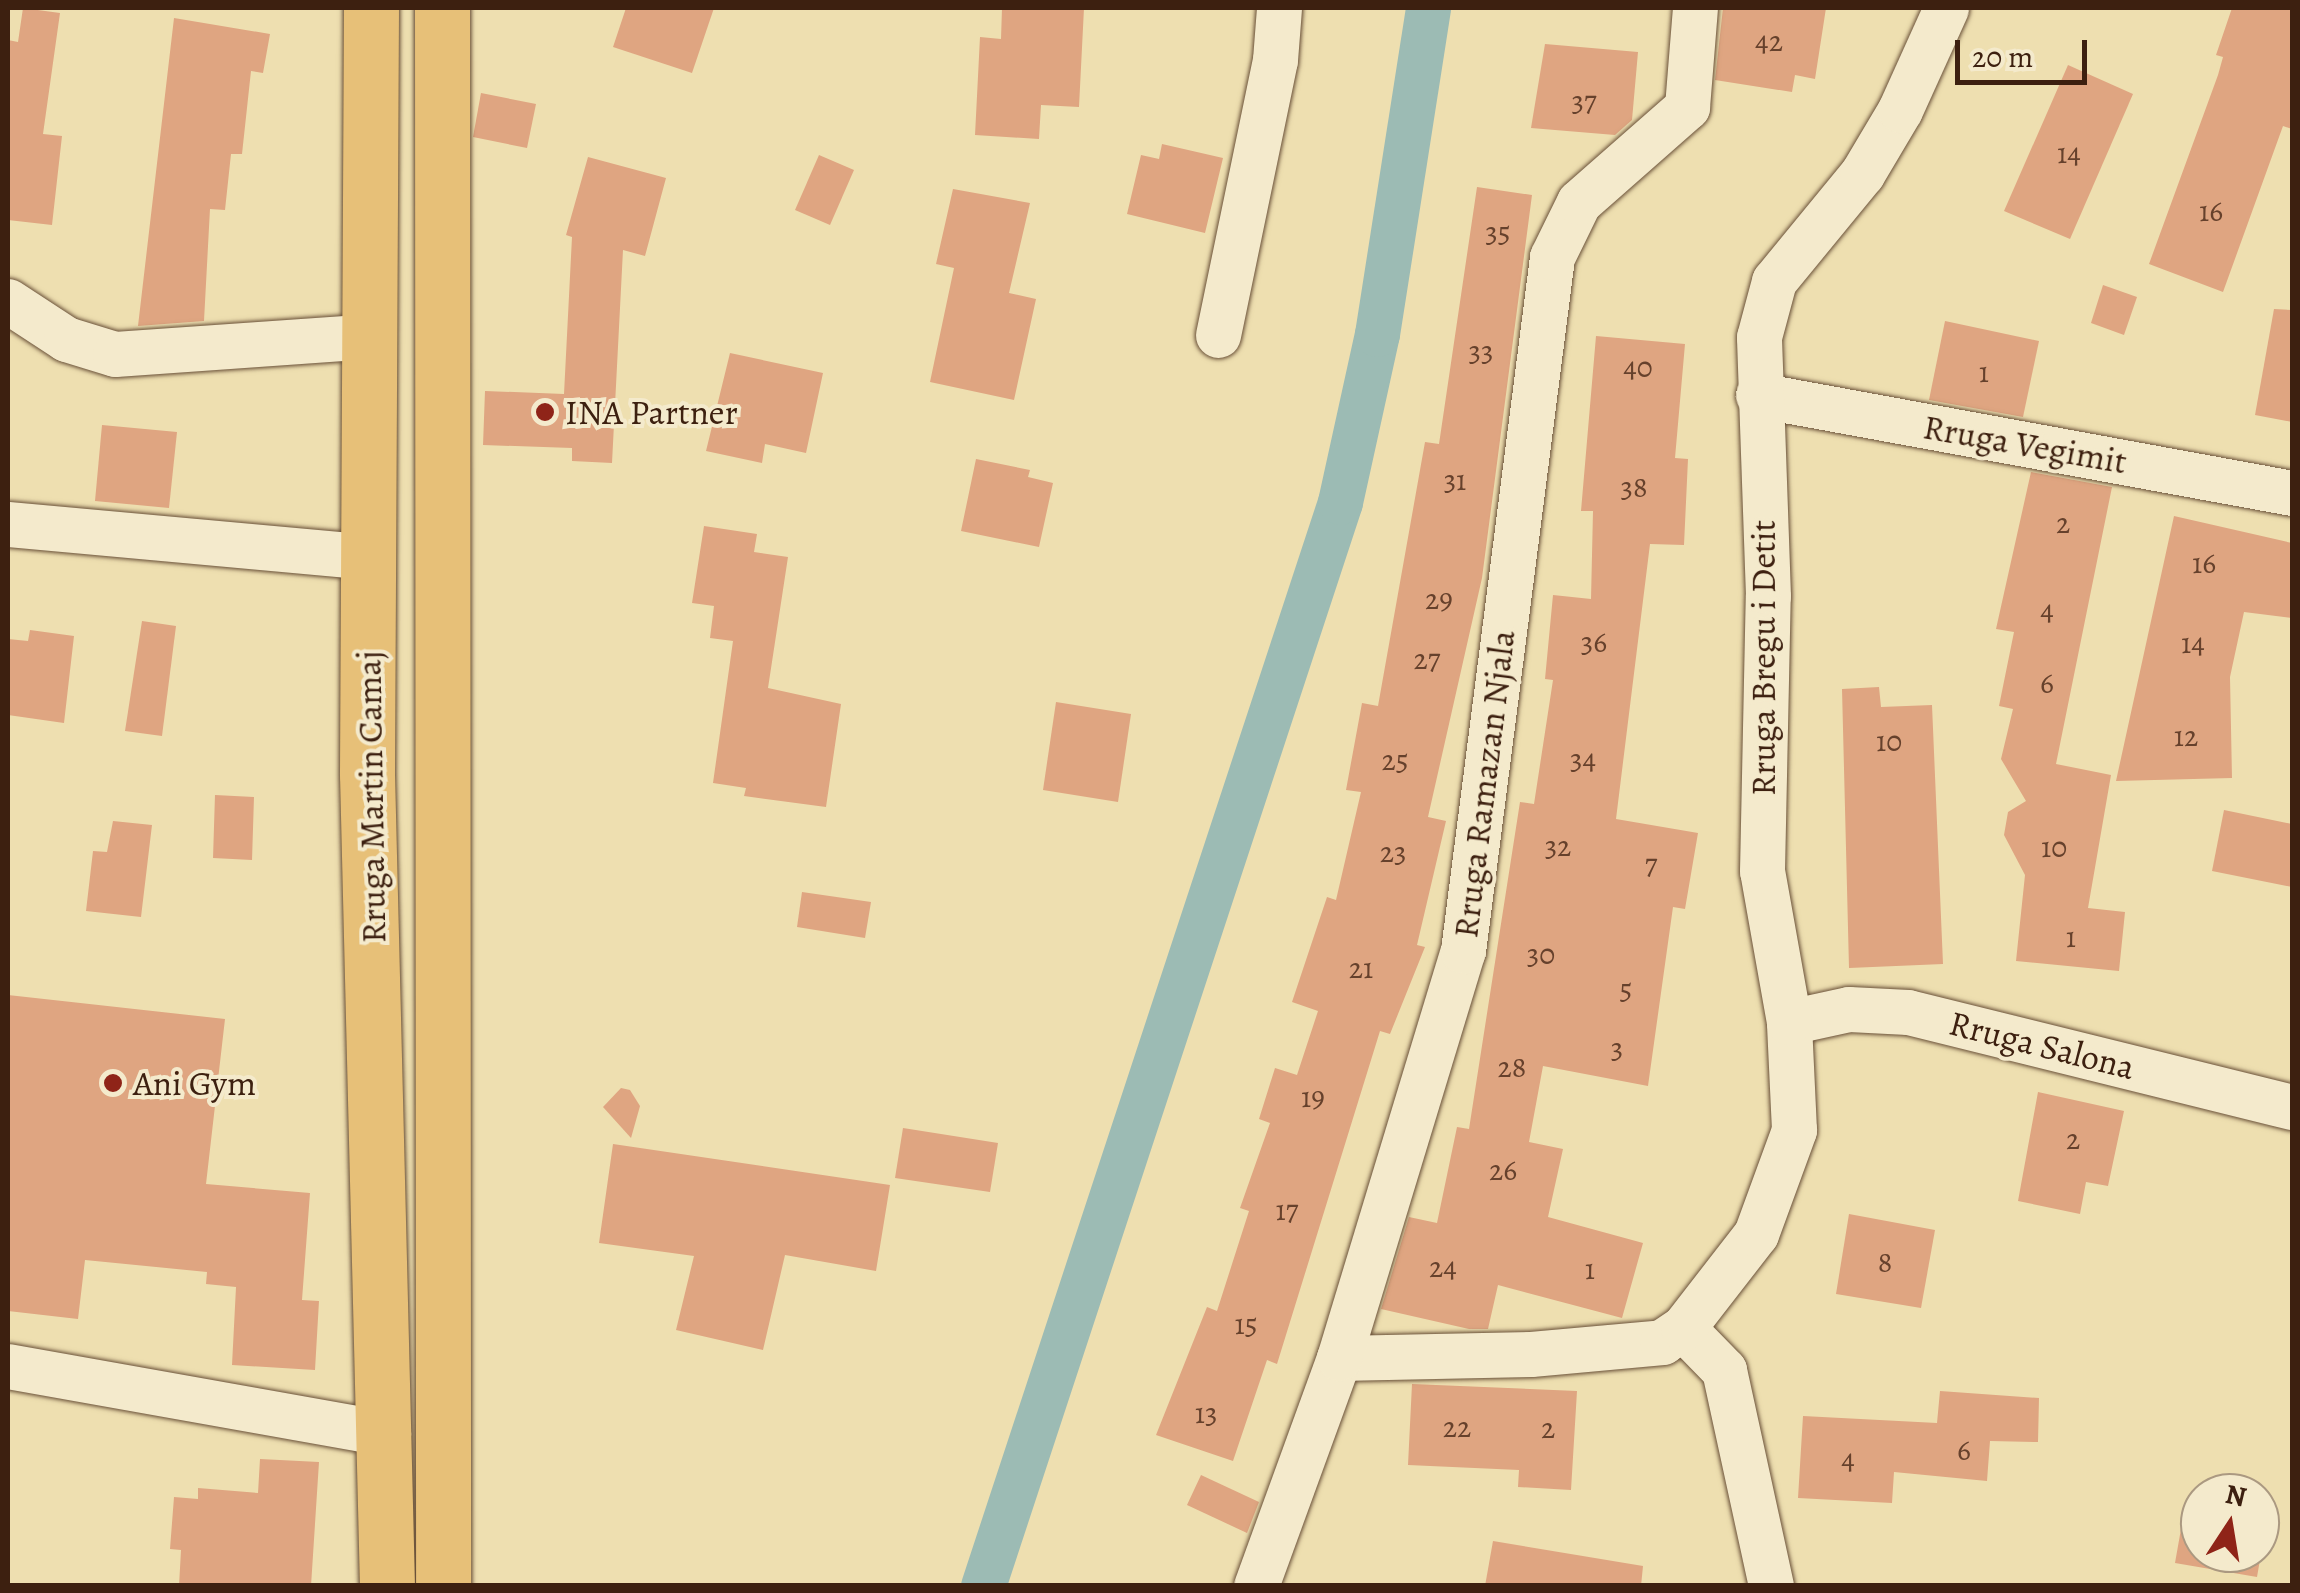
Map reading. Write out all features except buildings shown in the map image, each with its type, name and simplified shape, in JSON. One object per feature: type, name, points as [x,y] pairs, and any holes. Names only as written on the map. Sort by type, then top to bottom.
[{"type":"highway","name":"Rruga Martin Camaj","points":[[370,8],[367,774],[388,1434],[387,1586]]},
{"type":"highway","name":"Rruga Martin Camaj","points":[[442,8],[442,1586]]},
{"type":"street","points":[[1218,335],[1280,8]]},
{"type":"street","name":"Rruga Ramazan Njala","points":[[1256,1586],[1339,1358],[1463,951],[1552,256],[1579,202],[1686,107],[1695,8]]},
{"type":"street","name":"Rruga Bregu i Detit","points":[[1683,1328],[1756,1234],[1794,1130],[1789,1022],[1762,870],[1768,596],[1758,396],[1759,337],[1774,281],[1862,174],[1900,110],[1946,8]]},
{"type":"street","points":[[8,300],[66,339],[114,354],[370,336]]},
{"type":"street","name":"Rruga Vegimit","points":[[1758,396],[2292,493]]},
{"type":"street","points":[[8,524],[370,556]]},
{"type":"street","name":"Rruga Salona","points":[[1789,1022],[1850,1009],[1908,1012],[2292,1107]]},
{"type":"street","points":[[1339,1358],[1608,1348],[1662,1342],[1683,1328],[1724,1370],[1763,1533],[1771,1586]]},
{"type":"street","points":[[8,1366],[388,1434]]},
{"type":"waterway","points":[[983,1586],[1340,502],[1377,334],[1428,8]]},
{"type":"place","name":"INA Partner","points":[[545,412]]},
{"type":"place","name":"Ani Gym","points":[[113,1083]]}]
